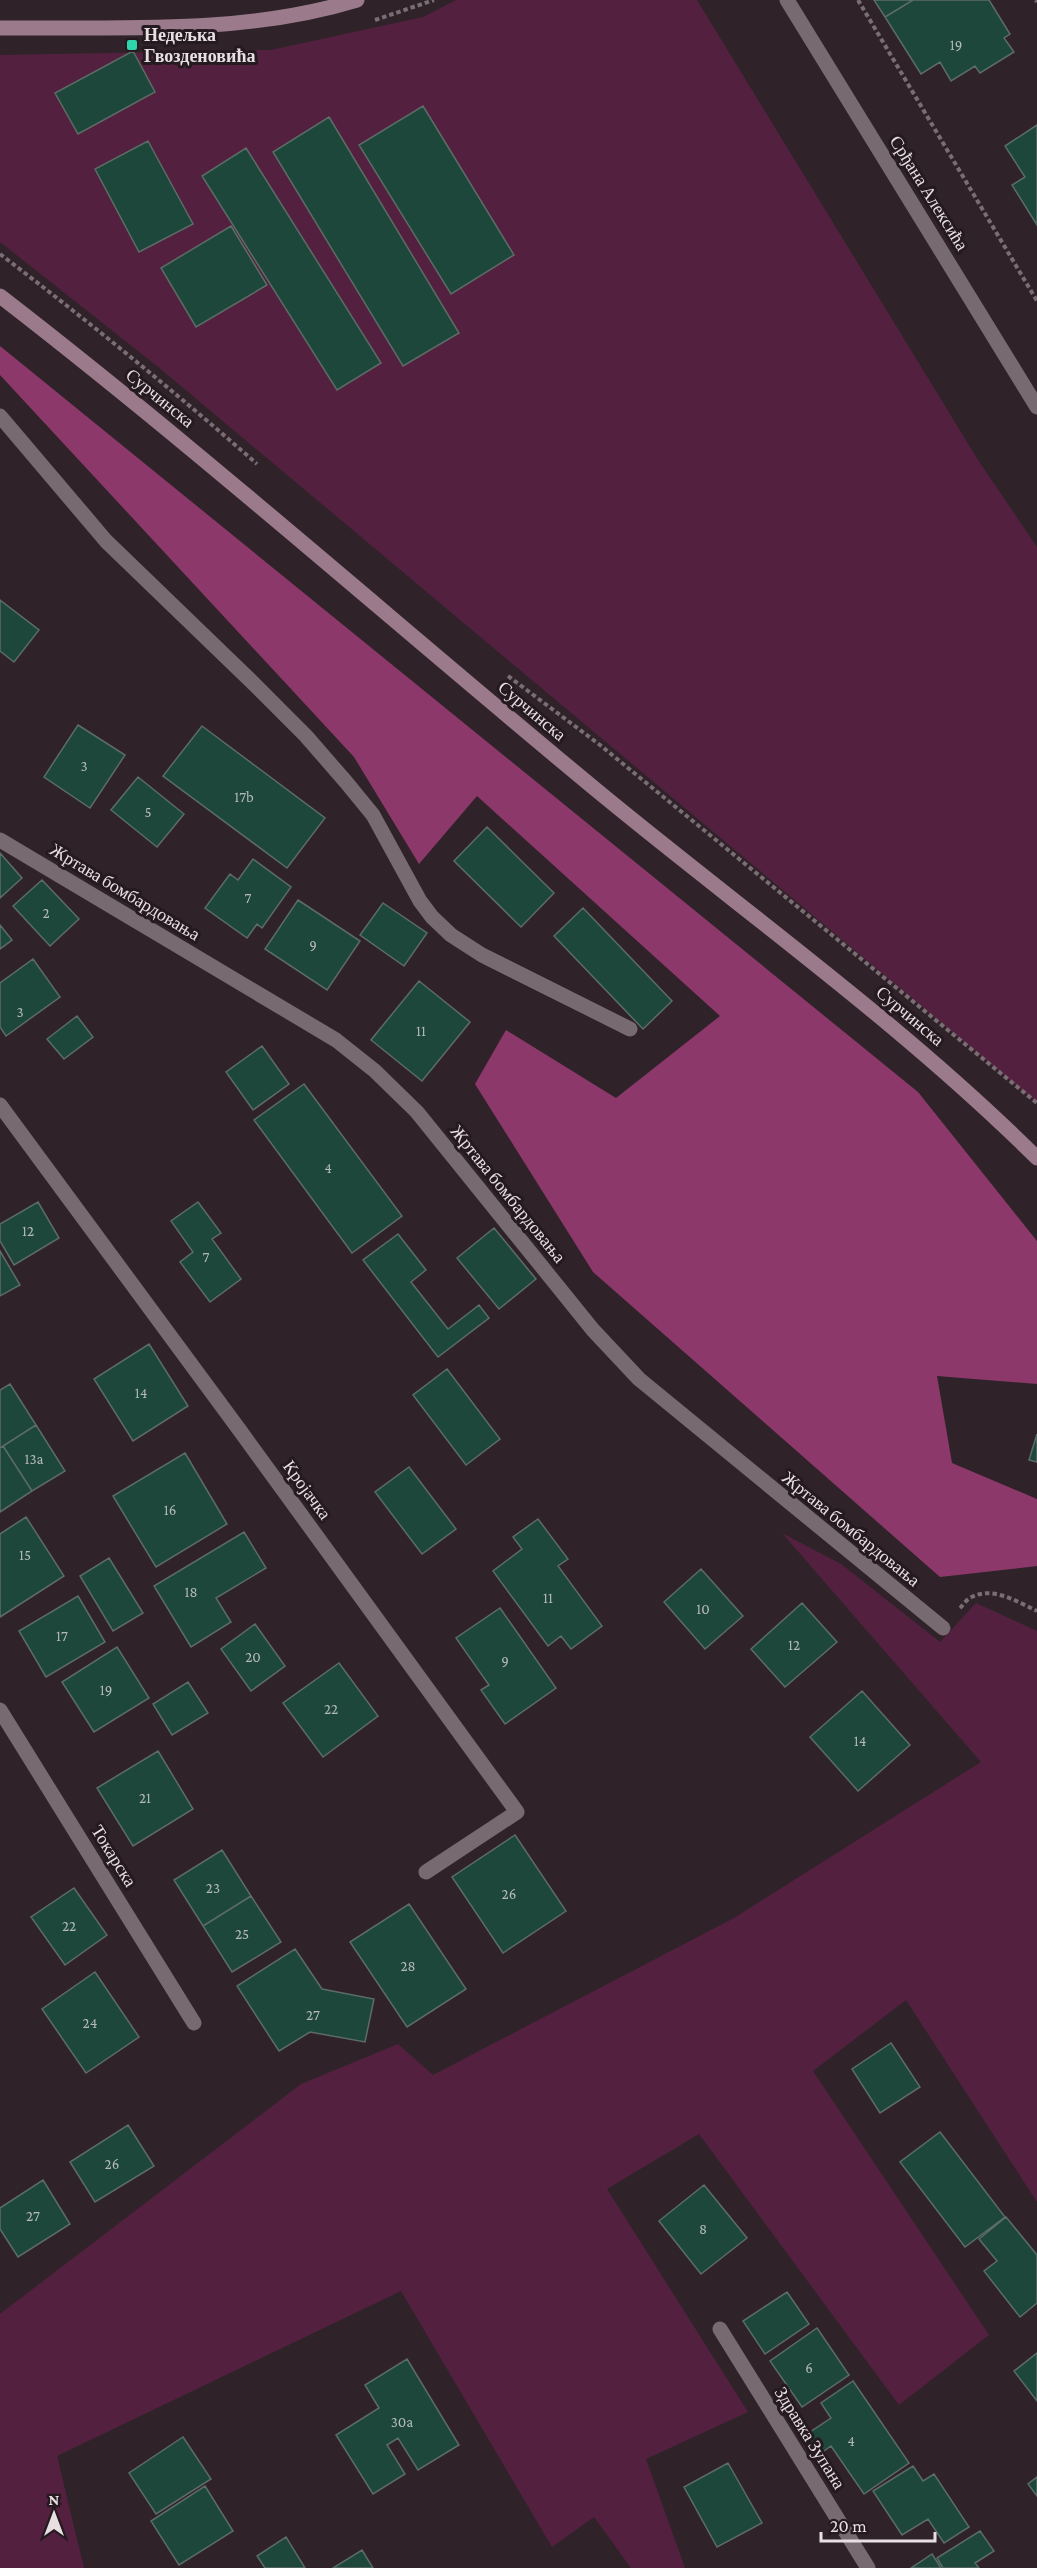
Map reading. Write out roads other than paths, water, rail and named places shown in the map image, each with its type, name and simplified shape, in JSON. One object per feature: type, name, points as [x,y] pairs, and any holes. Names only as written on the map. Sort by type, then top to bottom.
[{"type":"main road","points":[[0,28],[134,27],[247,22],[279,18],[357,0]]},
{"type":"main road","name":"Сурчинска","points":[[0,296],[169,430],[469,685],[692,869],[885,1019],[969,1093],[1037,1158]]},
{"type":"street","name":"Срђана Алексића","points":[[788,0],[1037,407]]},
{"type":"street","points":[[0,416],[106,541],[258,687],[306,736],[346,782],[378,823],[420,901],[432,917],[451,934],[482,955],[630,1029]]},
{"type":"street","name":"Жртава бомбардовања","points":[[0,840],[327,1035],[375,1071],[417,1112],[593,1330],[639,1380],[943,1628]]},
{"type":"street","name":"Кројачка","points":[[0,1105],[242,1432],[516,1812],[426,1872]]},
{"type":"street","name":"Токарска","points":[[0,1710],[194,2023]]},
{"type":"street","name":"Здравка Зупана","points":[[720,2329],[868,2568]]},
{"type":"place","name":"Недељка Гвозденовића","points":[[132,45]]}]
